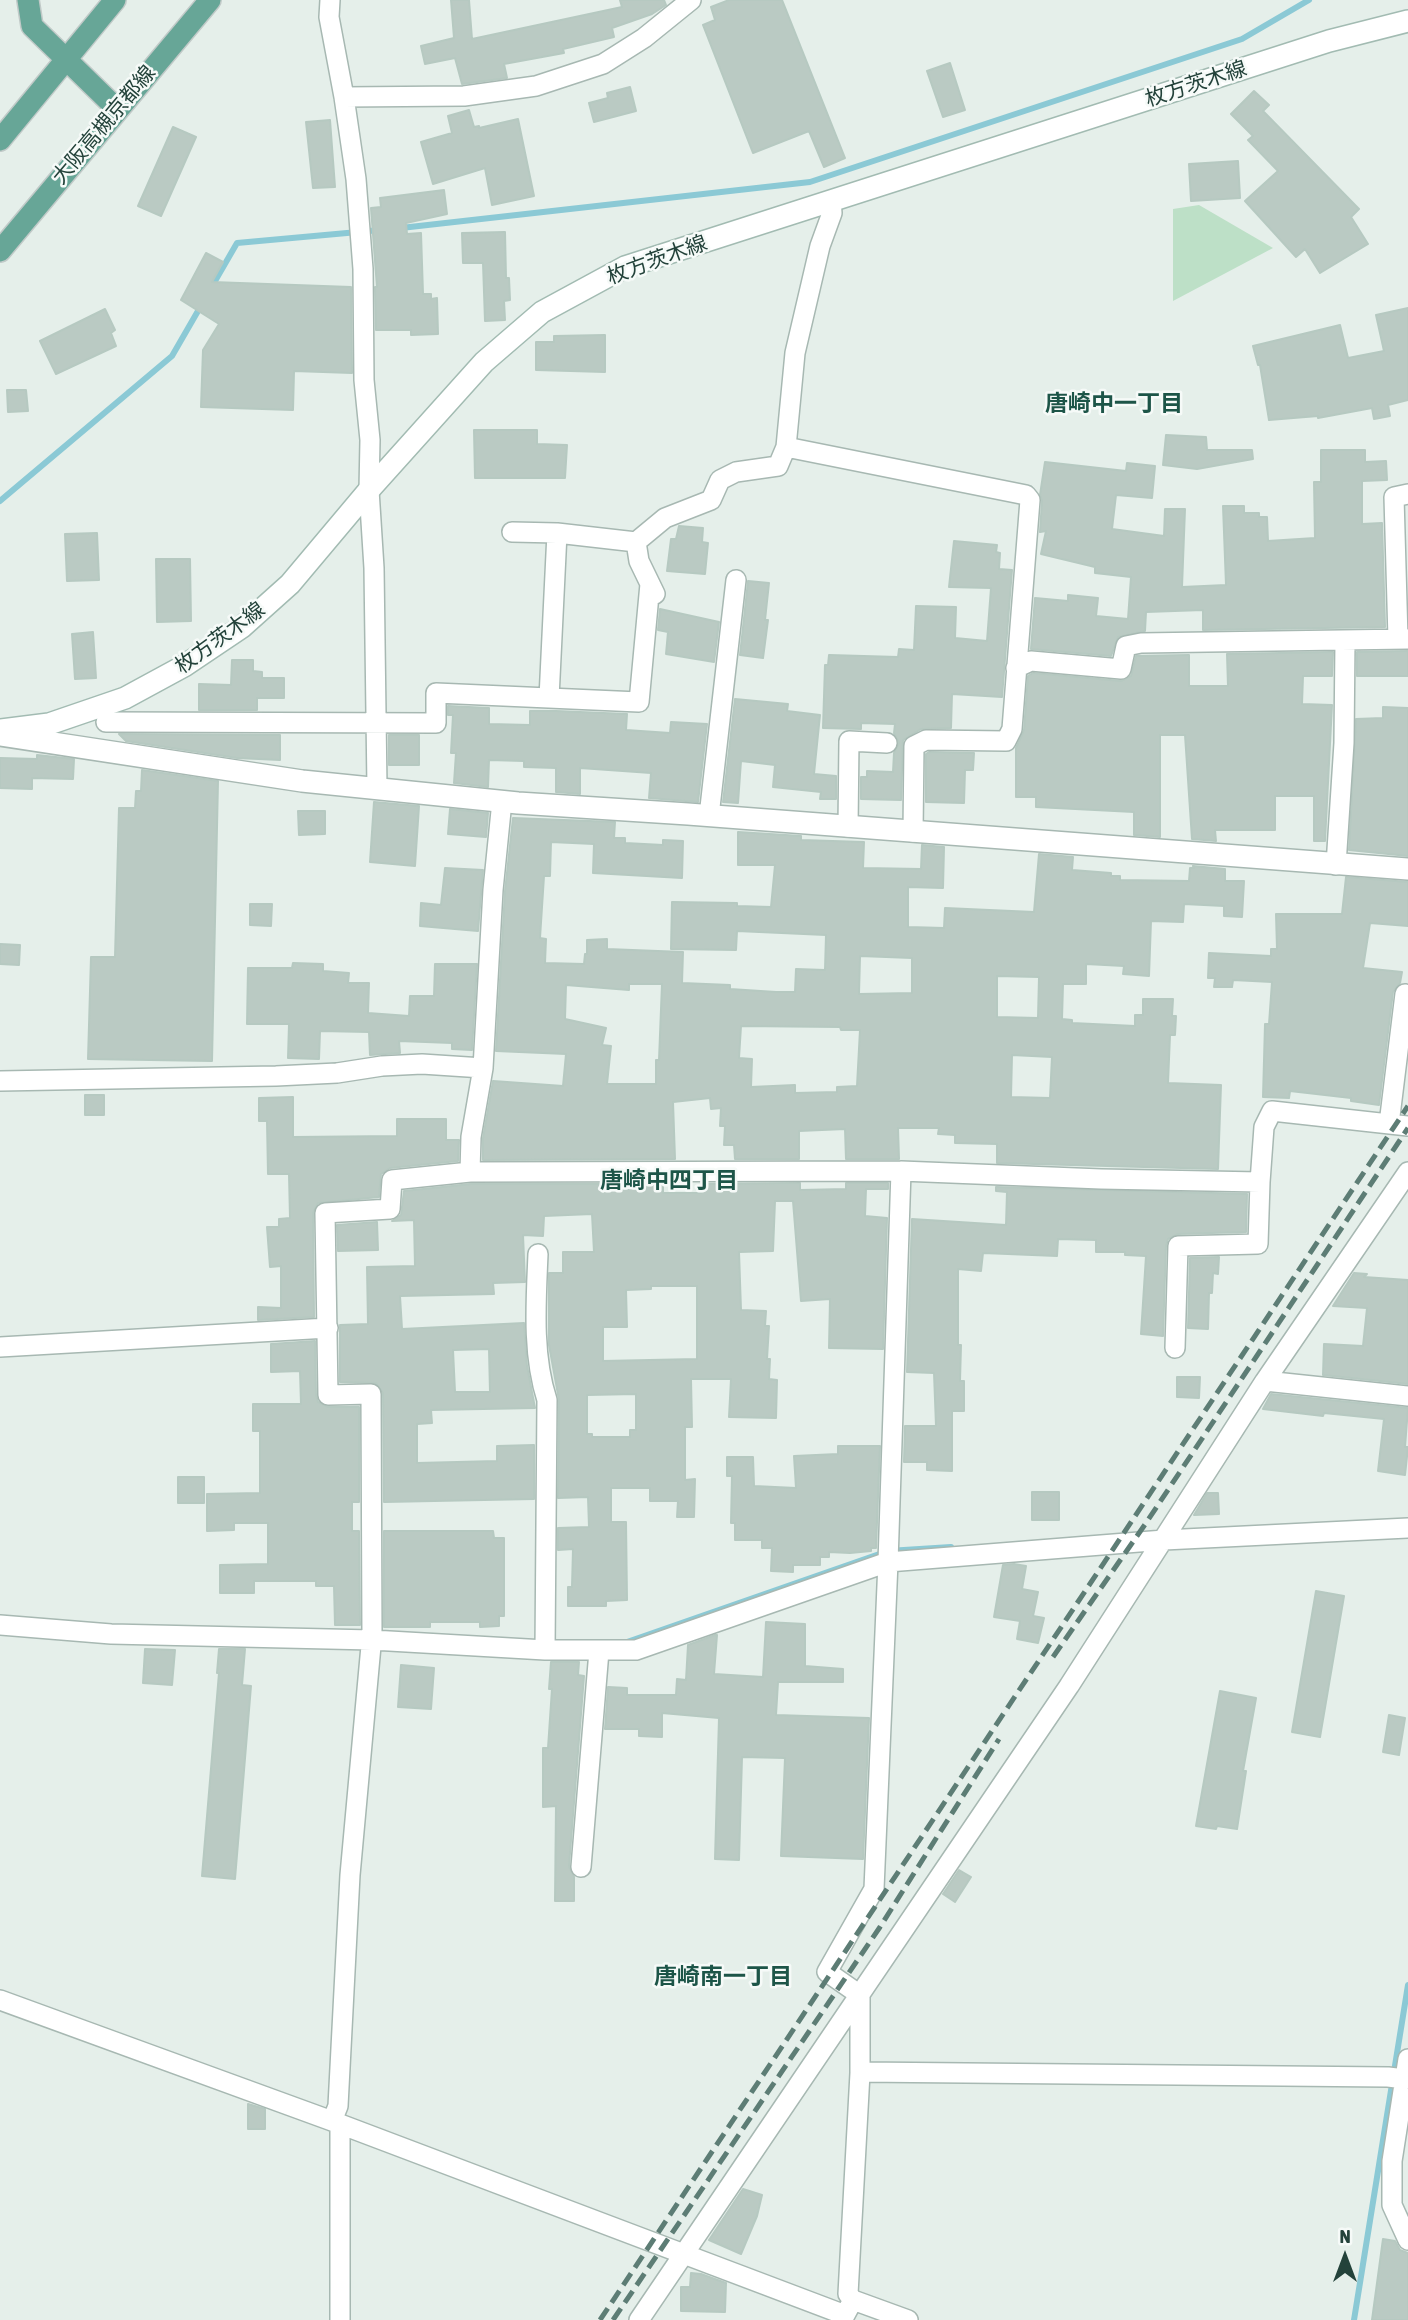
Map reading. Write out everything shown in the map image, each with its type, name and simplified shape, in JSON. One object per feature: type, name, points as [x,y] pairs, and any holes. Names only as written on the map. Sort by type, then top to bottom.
[{"type":"main road","points":[[28,0],[32,26],[117,109]]},
{"type":"main road","points":[[0,140],[115,0]]},
{"type":"main road","name":"大阪高槻京都線","points":[[0,251],[210,0]]},
{"type":"main road","name":"枚方茨木線","points":[[0,732],[106,713],[125,698],[184,666],[242,628],[290,584],[369,490],[484,362],[542,312],[625,267],[1329,41],[1408,21]]},
{"type":"main road","points":[[0,732],[302,781],[502,801],[1408,869]]},
{"type":"street","points":[[330,0],[329,17],[356,179],[363,270],[364,380],[370,440],[369,490],[374,568],[377,788]]},
{"type":"street","points":[[344,97],[464,96],[536,86],[603,64],[644,38],[691,0]]},
{"type":"street","points":[[512,532],[558,533],[636,542],[665,518],[711,500],[720,481],[736,472],[778,466],[786,447],[795,352],[820,246],[832,213],[831,201]]},
{"type":"street","points":[[786,447],[1027,495],[1030,500],[1013,729],[1006,741],[926,740],[914,746],[913,832]]},
{"type":"street","points":[[1016,668],[1031,661],[1121,669],[1126,646],[1141,643],[1403,639],[1394,497],[1408,494]]},
{"type":"street","points":[[549,698],[558,533]]},
{"type":"street","points":[[636,542],[639,561],[661,608]]},
{"type":"street","points":[[709,816],[736,580]]},
{"type":"street","points":[[105,749],[106,713],[436,723],[436,693],[639,702],[650,584]]},
{"type":"street","points":[[1336,865],[1345,743],[1345,640]]},
{"type":"street","points":[[848,827],[849,741],[887,743]]},
{"type":"street","points":[[470,1172],[471,1138],[483,1068],[493,890],[502,801]]},
{"type":"street","points":[[1175,1348],[1178,1246],[1258,1244],[1264,1126],[1272,1111],[1398,1125],[1405,994]]},
{"type":"street","points":[[0,1081],[276,1076],[422,1064],[483,1068]]},
{"type":"street","points":[[340,2320],[336,2122],[350,1875],[372,1640],[371,1394],[328,1395],[326,1213],[390,1209],[392,1180],[470,1172],[901,1171],[1089,1179],[1260,1182]]},
{"type":"street","points":[[860,1994],[827,1972],[874,1889],[901,1171]]},
{"type":"street","points":[[639,2320],[1062,1697],[1265,1381],[1408,1172]]},
{"type":"street","points":[[538,1254],[536,1316],[543,1386],[547,1400],[545,1650]]},
{"type":"street","points":[[0,1347],[328,1328]]},
{"type":"street","points":[[1265,1381],[1408,1396]]},
{"type":"street","points":[[0,1625],[111,1634],[372,1640],[545,1650],[636,1650],[888,1562],[1164,1540],[1408,1528]]},
{"type":"street","points":[[581,1867],[598,1651]]},
{"type":"street","points":[[860,1994],[860,2072],[848,2294],[853,2300],[908,2320]]},
{"type":"street","points":[[0,2000],[336,2122],[845,2315],[853,2300]]},
{"type":"street","points":[[860,2072],[1388,2077],[1406,2069]]},
{"type":"street","points":[[1406,2069],[1392,2161],[1392,2205],[1408,2240]]},
{"type":"green space","points":[[1199,205],[1273,248],[1173,301],[1173,209]]},
{"type":"building","points":[[451,0],[469,0],[472,39],[622,7],[620,0],[664,0],[666,5],[652,14],[612,28],[614,37],[563,49],[564,53],[504,64],[507,78],[462,84],[455,58],[425,64],[421,46],[454,38]]},
{"type":"building","points":[[729,0],[782,0],[845,158],[824,167],[809,131],[753,153],[703,25],[715,20],[711,7]]},
{"type":"building","points":[[950,63],[965,110],[943,117],[927,71]]},
{"type":"building","points":[[630,87],[636,111],[594,122],[589,103],[608,98],[607,93]]},
{"type":"building","points":[[1254,91],[1269,105],[1263,111],[1359,209],[1351,217],[1368,244],[1320,273],[1305,249],[1296,257],[1245,201],[1278,171],[1248,140],[1253,136],[1231,114]]},
{"type":"building","points":[[469,110],[474,127],[479,128],[518,119],[534,196],[492,205],[485,168],[433,184],[421,142],[452,133],[448,116]]},
{"type":"building","points":[[330,120],[335,187],[313,188],[306,122]]},
{"type":"building","points":[[173,127],[196,137],[161,216],[138,206]]},
{"type":"building","points":[[1238,161],[1240,198],[1191,201],[1189,164]]},
{"type":"building","points":[[444,190],[447,214],[406,223],[407,234],[421,233],[423,294],[431,294],[431,299],[437,298],[438,334],[411,335],[411,330],[376,330],[377,287],[371,208],[381,207],[380,198]]},
{"type":"building","points":[[505,232],[506,278],[509,278],[510,300],[504,301],[505,320],[485,321],[483,263],[463,263],[462,233]]},
{"type":"building","points":[[206,253],[223,262],[212,282],[351,287],[352,373],[294,371],[293,410],[201,407],[203,350],[219,324],[181,300]]},
{"type":"building","points":[[1408,308],[1408,400],[1388,405],[1390,416],[1374,419],[1372,408],[1318,418],[1269,420],[1260,365],[1253,346],[1340,325],[1348,358],[1384,351],[1376,315]]},
{"type":"building","points":[[105,309],[115,330],[111,333],[116,346],[56,374],[40,341]]},
{"type":"building","points":[[605,335],[605,372],[536,370],[536,342],[554,342],[554,336]]},
{"type":"building","points":[[7,390],[26,390],[28,411],[8,412]]},
{"type":"building","points":[[474,430],[537,430],[537,444],[567,445],[565,478],[475,478]]},
{"type":"building","points":[[1166,435],[1206,437],[1207,450],[1252,450],[1253,459],[1197,469],[1163,465]]},
{"type":"building","points":[[1321,450],[1365,450],[1365,462],[1386,461],[1387,480],[1362,481],[1362,524],[1382,523],[1385,627],[1203,630],[1203,610],[1146,612],[1145,631],[1118,637],[1111,656],[1031,649],[1035,598],[1068,601],[1068,595],[1098,598],[1096,616],[1128,619],[1131,577],[1095,573],[1095,567],[1041,554],[1046,531],[1040,532],[1040,495],[1045,462],[1126,471],[1127,463],[1155,466],[1152,498],[1116,495],[1112,529],[1164,536],[1165,509],[1185,509],[1182,587],[1226,585],[1223,506],[1244,506],[1244,513],[1259,513],[1259,517],[1267,517],[1268,541],[1315,538],[1314,482],[1321,482]]},
{"type":"building","points":[[679,526],[703,528],[702,542],[708,543],[705,574],[667,571],[671,539],[676,539]]},
{"type":"building","points":[[97,533],[99,580],[67,581],[65,534]]},
{"type":"building","points":[[954,541],[997,545],[996,552],[1000,553],[999,569],[1012,570],[1002,697],[952,694],[951,728],[921,729],[903,740],[901,800],[861,799],[861,777],[867,777],[867,771],[893,772],[894,753],[899,743],[894,733],[895,724],[861,723],[861,729],[823,728],[825,665],[828,665],[829,655],[898,657],[899,649],[914,650],[916,606],[956,607],[955,638],[987,641],[991,588],[949,587]]},
{"type":"building","points":[[156,559],[190,559],[191,621],[157,622]]},
{"type":"building","points":[[748,581],[769,583],[763,658],[740,655]]},
{"type":"building","points":[[660,609],[719,622],[714,662],[666,654],[668,632],[658,630]]},
{"type":"building","points":[[93,632],[96,678],[75,679],[72,634]]},
{"type":"building","points":[[1408,651],[1408,676],[1357,676],[1357,652]]},
{"type":"building","points":[[1333,652],[1332,676],[1303,676],[1302,704],[1332,705],[1325,841],[1314,841],[1314,796],[1275,796],[1275,830],[1215,830],[1216,841],[1192,839],[1185,735],[1160,735],[1160,837],[1134,835],[1134,812],[1036,807],[1036,797],[1016,797],[1016,748],[1024,730],[1028,676],[1033,673],[1121,681],[1131,676],[1136,656],[1189,655],[1189,686],[1228,686],[1227,654]]},
{"type":"building","points":[[232,660],[253,660],[253,671],[262,672],[262,678],[284,678],[284,698],[257,698],[257,710],[199,710],[199,684],[231,685]]},
{"type":"building","points":[[735,699],[788,704],[787,711],[820,715],[814,774],[836,776],[836,799],[820,799],[821,792],[773,787],[775,765],[741,761],[738,803],[723,802]]},
{"type":"building","points":[[448,706],[489,708],[489,724],[530,725],[530,711],[556,711],[627,714],[626,730],[670,733],[671,722],[707,724],[698,802],[649,798],[651,773],[580,768],[580,794],[556,792],[556,768],[524,767],[524,761],[489,760],[488,787],[454,783],[456,753],[451,753],[453,715],[448,715]]},
{"type":"building","points":[[1383,707],[1408,708],[1408,856],[1349,850],[1356,719],[1383,718]]},
{"type":"building","points":[[119,734],[280,735],[280,760],[237,758],[126,741]]},
{"type":"building","points":[[389,735],[419,735],[419,765],[389,765]]},
{"type":"building","points":[[974,753],[973,770],[965,770],[964,803],[926,802],[926,754]]},
{"type":"building","points":[[37,755],[74,759],[73,779],[32,778],[32,789],[0,788],[0,758],[37,759]]},
{"type":"building","points":[[142,770],[218,781],[212,1061],[88,1059],[91,957],[115,957],[119,808],[135,808],[136,791],[141,791]]},
{"type":"building","points":[[374,802],[419,806],[415,866],[370,862]]},
{"type":"building","points":[[450,809],[488,813],[486,837],[448,834]]},
{"type":"building","points":[[298,811],[325,811],[325,834],[299,835]]},
{"type":"building","points":[[513,818],[615,822],[614,838],[625,838],[625,843],[663,845],[663,840],[683,841],[682,878],[593,873],[594,844],[551,842],[550,876],[544,876],[540,938],[546,939],[545,963],[584,964],[587,940],[607,939],[607,949],[683,952],[682,983],[730,985],[730,989],[795,992],[796,969],[825,970],[826,935],[737,931],[736,950],[671,949],[672,902],[737,903],[737,906],[771,907],[775,865],[738,865],[738,832],[801,836],[801,840],[864,842],[863,868],[921,869],[922,845],[944,847],[943,888],[908,887],[908,927],[944,928],[945,908],[1034,912],[1039,854],[1073,857],[1072,870],[1111,873],[1111,876],[1120,876],[1120,880],[1189,881],[1190,868],[1194,868],[1193,866],[1225,869],[1225,881],[1244,881],[1242,917],[1224,916],[1224,906],[1184,904],[1183,922],[1151,921],[1149,976],[1123,974],[1124,966],[1086,964],[1086,984],[1063,984],[1062,1019],[1072,1020],[1072,1023],[1135,1026],[1135,1015],[1143,1015],[1143,999],[1173,999],[1175,1035],[1170,1035],[1168,1083],[1221,1085],[1218,1169],[997,1163],[997,1144],[955,1143],[955,1135],[938,1134],[939,1128],[898,1128],[899,1159],[846,1159],[845,1129],[799,1131],[799,1159],[735,1159],[734,1145],[724,1145],[725,1126],[720,1126],[721,1108],[711,1109],[710,1098],[673,1102],[675,1159],[483,1160],[483,1138],[493,1081],[563,1086],[566,1054],[496,1051],[505,891]],"holes":[[[860,956],[912,958],[912,993],[859,994]],[[997,976],[1039,977],[1038,1018],[997,1017]],[[629,984],[662,984],[656,1084],[607,1084],[611,1046],[602,1045],[606,1028],[565,1019],[566,985],[629,990]],[[741,1026],[840,1027],[841,1030],[860,1030],[857,1086],[837,1087],[837,1092],[795,1093],[795,1085],[751,1087],[752,1059],[739,1058]],[[1012,1055],[1052,1057],[1050,1098],[1011,1097]]]},
{"type":"building","points":[[445,868],[483,870],[478,931],[420,926],[421,903],[441,905]]},
{"type":"building","points":[[1346,877],[1408,882],[1408,926],[1370,923],[1363,968],[1402,972],[1400,983],[1393,992],[1379,1105],[1351,1101],[1351,1098],[1290,1091],[1289,1098],[1263,1097],[1265,1024],[1269,1024],[1272,982],[1233,980],[1232,987],[1214,987],[1215,978],[1208,978],[1209,953],[1271,956],[1271,949],[1277,949],[1276,914],[1342,914]]},
{"type":"building","points":[[250,904],[272,904],[271,926],[250,925]]},
{"type":"building","points":[[0,944],[20,945],[19,965],[0,964]]},
{"type":"building","points":[[293,963],[323,964],[323,971],[349,973],[348,983],[369,983],[368,1013],[409,1016],[410,996],[434,996],[435,964],[477,964],[472,1050],[452,1049],[452,1043],[399,1041],[400,1053],[370,1055],[369,1032],[320,1031],[319,1059],[288,1058],[289,1024],[247,1024],[248,968],[292,968]]},
{"type":"building","points":[[85,1095],[104,1095],[104,1115],[85,1115]]},
{"type":"building","points":[[293,1097],[293,1137],[397,1136],[397,1119],[446,1119],[446,1140],[459,1140],[458,1161],[390,1168],[381,1174],[379,1197],[318,1203],[313,1213],[314,1317],[258,1320],[258,1307],[281,1308],[281,1266],[270,1267],[267,1227],[279,1227],[279,1219],[290,1218],[289,1174],[268,1174],[267,1121],[259,1121],[259,1098]]},
{"type":"building","points":[[800,1183],[800,1190],[846,1189],[846,1183],[888,1183],[888,1189],[866,1189],[865,1216],[887,1218],[883,1349],[829,1348],[830,1299],[801,1301],[793,1201],[775,1201],[773,1251],[739,1252],[741,1310],[766,1311],[765,1326],[769,1326],[769,1379],[777,1380],[776,1418],[729,1417],[731,1379],[691,1379],[692,1427],[685,1427],[685,1480],[695,1479],[694,1517],[677,1517],[678,1501],[650,1501],[650,1488],[611,1488],[611,1522],[626,1522],[627,1600],[606,1601],[606,1606],[568,1606],[568,1587],[572,1587],[573,1549],[558,1550],[558,1528],[589,1527],[588,1497],[558,1498],[559,1400],[549,1345],[549,1273],[563,1273],[563,1252],[594,1252],[592,1214],[544,1216],[543,1236],[523,1235],[525,1282],[493,1283],[494,1294],[400,1296],[402,1329],[524,1323],[527,1366],[535,1408],[431,1410],[432,1423],[417,1424],[417,1463],[497,1461],[497,1446],[534,1445],[534,1499],[384,1502],[383,1393],[376,1383],[340,1382],[340,1325],[368,1324],[367,1267],[415,1266],[414,1220],[392,1221],[401,1215],[404,1191],[471,1184],[663,1184],[663,1193],[701,1193],[701,1184]],"holes":[[[651,1286],[697,1286],[697,1359],[603,1361],[603,1327],[627,1327],[626,1290],[651,1289]],[[489,1349],[490,1392],[455,1392],[453,1350]],[[636,1394],[636,1430],[630,1430],[630,1437],[592,1437],[592,1434],[587,1434],[587,1395]]]},
{"type":"building","points":[[996,1187],[1247,1194],[1246,1232],[1178,1234],[1168,1239],[1163,1336],[1141,1334],[1146,1256],[1125,1255],[1125,1252],[1096,1252],[1096,1240],[1058,1239],[1057,1256],[983,1253],[981,1271],[958,1269],[958,1345],[961,1345],[960,1381],[964,1381],[964,1411],[952,1411],[952,1471],[927,1470],[927,1462],[904,1462],[905,1426],[936,1426],[934,1373],[907,1372],[912,1219],[1006,1225],[1007,1192],[996,1191]]},
{"type":"building","points":[[377,1222],[378,1250],[338,1251],[337,1225]]},
{"type":"building","points":[[1219,1257],[1218,1274],[1213,1273],[1212,1293],[1209,1293],[1208,1329],[1188,1328],[1190,1258]]},
{"type":"building","points":[[1354,1273],[1367,1274],[1364,1277],[1408,1280],[1408,1384],[1323,1375],[1324,1344],[1363,1346],[1367,1308],[1333,1306]]},
{"type":"building","points":[[315,1341],[318,1402],[328,1407],[359,1407],[359,1502],[352,1502],[352,1531],[359,1531],[360,1625],[335,1625],[334,1586],[316,1586],[316,1581],[254,1581],[254,1593],[220,1593],[220,1565],[268,1564],[268,1523],[234,1523],[234,1530],[207,1531],[207,1494],[260,1493],[260,1431],[253,1431],[253,1404],[301,1404],[300,1371],[271,1372],[271,1344]]},
{"type":"building","points":[[1177,1377],[1200,1377],[1199,1398],[1177,1397]]},
{"type":"building","points":[[1271,1394],[1408,1408],[1405,1475],[1378,1471],[1384,1419],[1263,1409]]},
{"type":"building","points":[[838,1446],[880,1446],[876,1548],[850,1553],[829,1552],[829,1557],[820,1557],[820,1565],[793,1565],[793,1572],[771,1571],[772,1548],[762,1548],[762,1540],[735,1540],[735,1523],[731,1523],[732,1476],[727,1476],[727,1457],[753,1457],[754,1486],[796,1488],[794,1456],[838,1454]]},
{"type":"building","points":[[178,1477],[204,1477],[204,1503],[178,1503]]},
{"type":"building","points":[[1032,1492],[1059,1492],[1059,1520],[1032,1520]]},
{"type":"building","points":[[1207,1493],[1218,1493],[1219,1514],[1194,1515]]},
{"type":"building","points":[[384,1531],[493,1531],[494,1538],[504,1538],[504,1616],[499,1616],[499,1626],[480,1627],[480,1622],[430,1622],[430,1627],[384,1627]]},
{"type":"building","points":[[1003,1565],[1026,1566],[1022,1589],[1038,1592],[1033,1616],[1044,1618],[1038,1643],[1017,1639],[1020,1621],[994,1617]]},
{"type":"building","points":[[1316,1591],[1344,1596],[1320,1737],[1292,1732]]},
{"type":"building","points":[[766,1622],[805,1624],[805,1666],[843,1669],[843,1682],[778,1682],[776,1715],[869,1718],[863,1859],[781,1856],[785,1758],[742,1757],[739,1860],[715,1859],[719,1718],[662,1713],[662,1737],[639,1736],[639,1729],[605,1729],[608,1687],[627,1688],[627,1695],[676,1695],[677,1679],[686,1680],[688,1645],[715,1635],[714,1674],[763,1677]]},
{"type":"building","points":[[145,1649],[175,1650],[172,1685],[143,1683]]},
{"type":"building","points":[[219,1649],[245,1649],[242,1685],[251,1686],[235,1879],[202,1876]]},
{"type":"building","points":[[551,1662],[579,1662],[578,1675],[584,1676],[569,1866],[574,1877],[574,1901],[555,1901],[556,1806],[543,1807],[543,1748],[548,1748]]},
{"type":"building","points":[[401,1665],[434,1668],[431,1709],[398,1707]]},
{"type":"building","points":[[1220,1691],[1256,1698],[1243,1771],[1246,1771],[1237,1829],[1196,1826]]},
{"type":"building","points":[[1389,1715],[1405,1718],[1399,1755],[1383,1752]]},
{"type":"building","points":[[959,1870],[971,1877],[955,1902],[943,1894]]},
{"type":"building","points":[[248,2104],[265,2109],[265,2129],[248,2129]]},
{"type":"building","points":[[743,2189],[762,2195],[757,2216],[741,2254],[709,2240]]},
{"type":"building","points":[[1383,2239],[1395,2241],[1400,2250],[1408,2253],[1408,2320],[1372,2320]]},
{"type":"building","points":[[691,2273],[726,2283],[725,2312],[681,2311],[681,2287],[690,2287]]},
{"type":"waterway","points":[[401,228],[810,182],[1242,39],[1309,0]]},
{"type":"waterway","points":[[211,288],[237,243],[380,230]]},
{"type":"waterway","points":[[0,501],[172,356],[202,304]]},
{"type":"waterway","points":[[627,1642],[888,1551],[951,1547]]},
{"type":"waterway","points":[[1354,2320],[1408,1985]]},
{"type":"railway","points":[[600,2320],[1408,1106]]},
{"type":"railway","points":[[1053,1657],[1146,1523],[1408,1128]]},
{"type":"railway","points":[[613,2320],[880,1927],[999,1739]]},
{"type":"district","name":"唐崎中一丁目","points":[[1114,404]]},
{"type":"district","name":"唐崎中四丁目","points":[[669,1181]]},
{"type":"district","name":"唐崎南一丁目","points":[[723,1977]]}]
